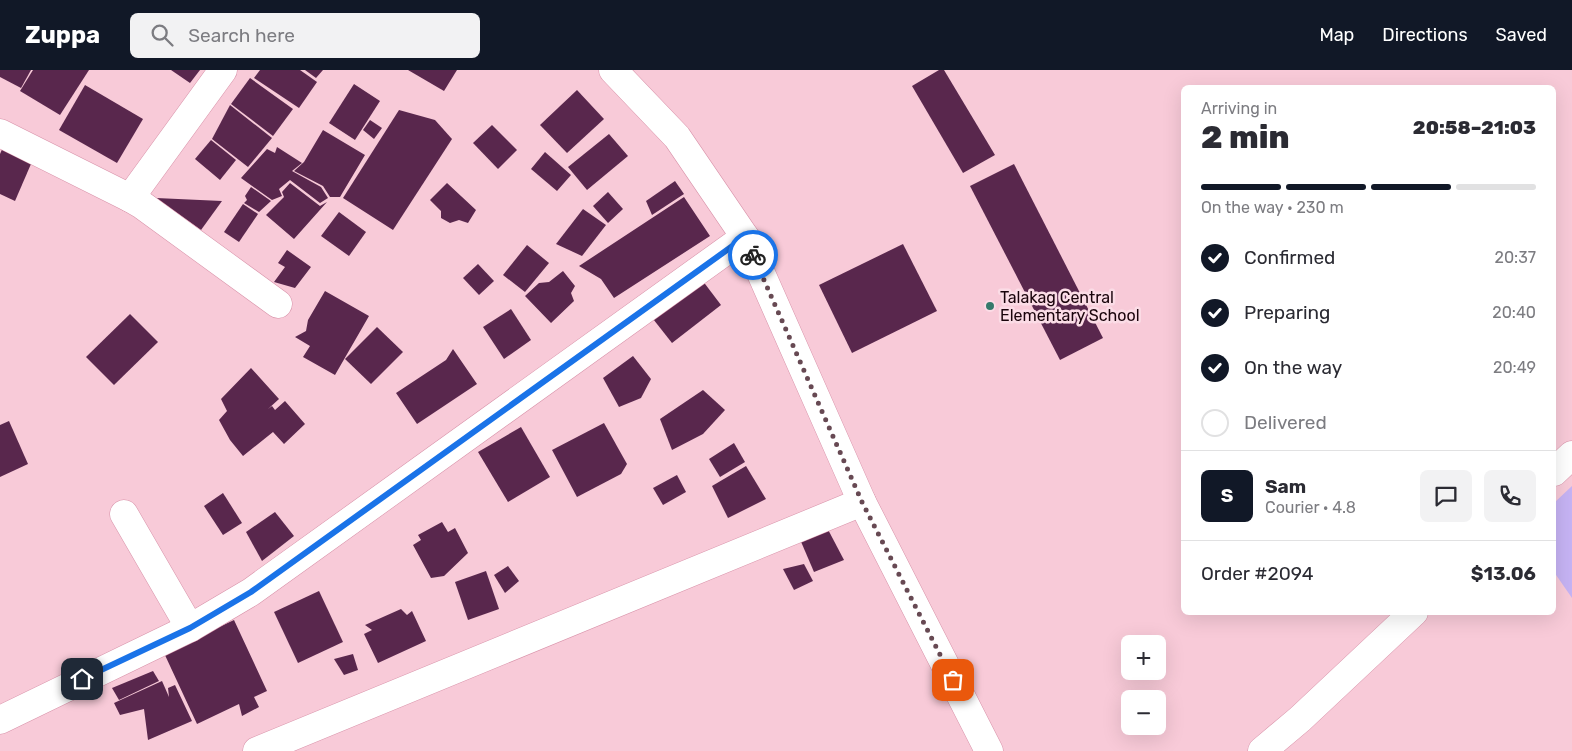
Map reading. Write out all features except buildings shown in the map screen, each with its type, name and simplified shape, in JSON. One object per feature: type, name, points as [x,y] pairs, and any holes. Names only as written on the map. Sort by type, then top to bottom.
[{"type":"street","points":[[130,198],[223,70]]},
{"type":"street","points":[[613,70],[677,137],[745,237],[862,502],[989,751]]},
{"type":"street","points":[[0,133],[142,204],[278,304]]},
{"type":"street","points":[[0,720],[190,628],[251,592],[745,237]]},
{"type":"street","points":[[1556,470],[1572,455]]},
{"type":"street","points":[[257,751],[862,502]]},
{"type":"street","points":[[124,514],[190,628]]},
{"type":"street","points":[[1262,751],[1314,707],[1411,615]]},
{"type":"shaded area","points":[[1572,486],[1572,598],[1556,575],[1556,501]]},
{"type":"way so far","points":[[753,255],[862,502],[953,680]]},
{"type":"place","name":"Talakag Central Elementary School","points":[[990,306]]},
{"type":"route","points":[[82,679],[190,628],[251,592],[745,237],[753,255]]}]
